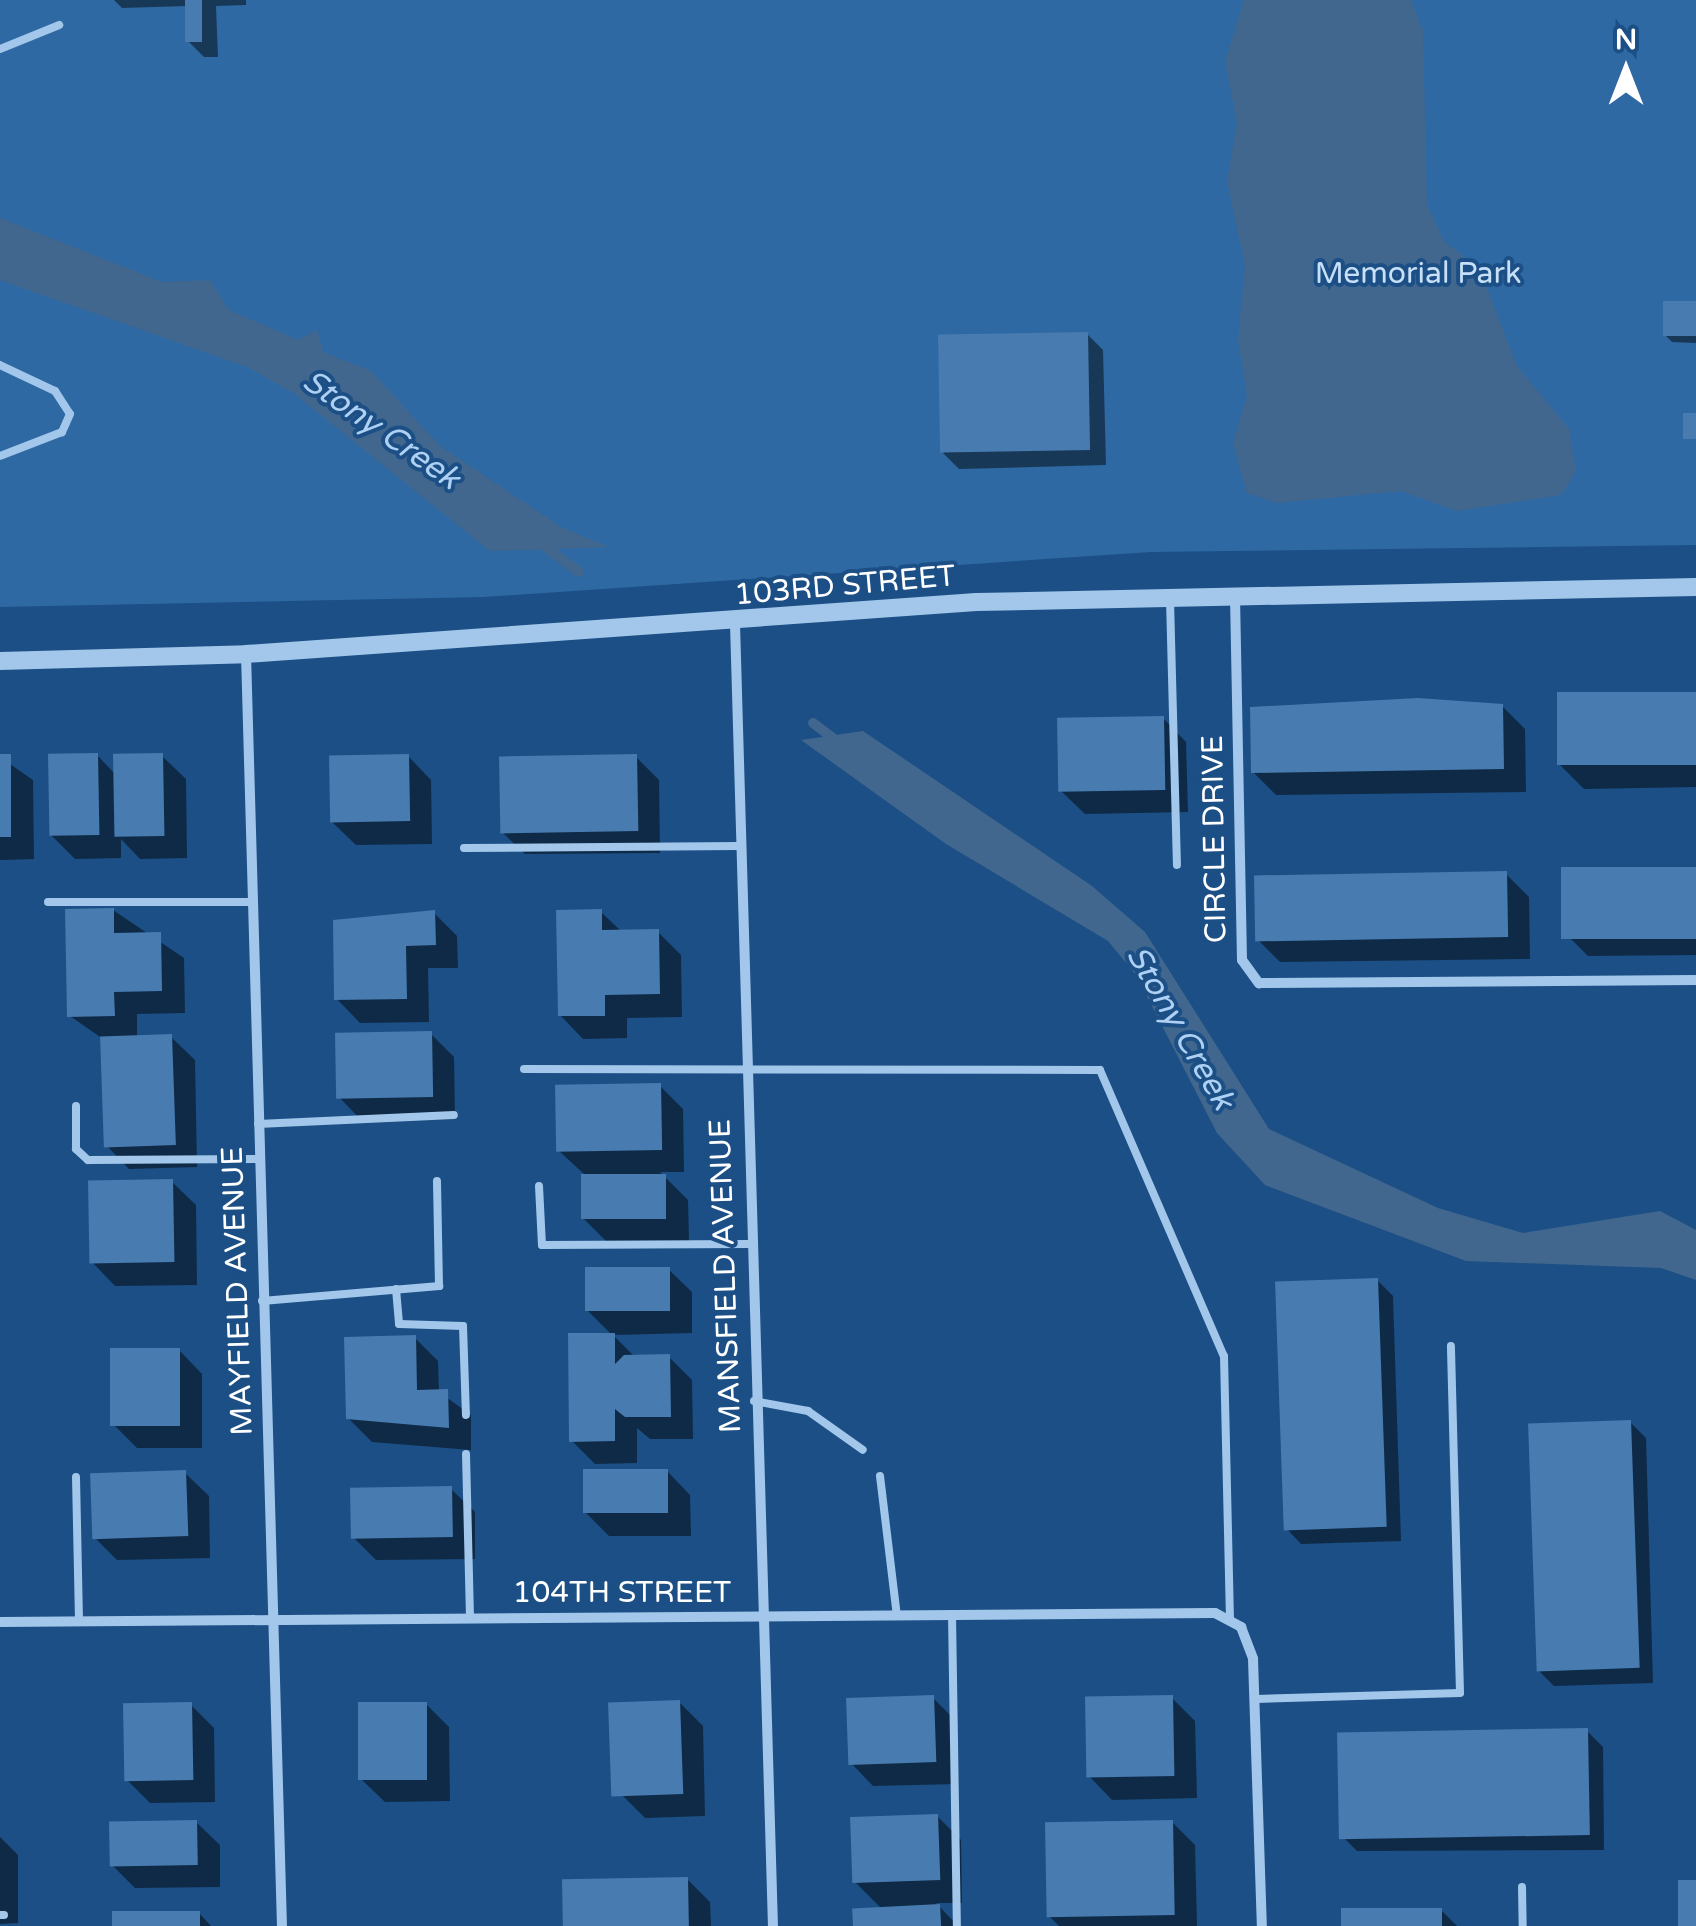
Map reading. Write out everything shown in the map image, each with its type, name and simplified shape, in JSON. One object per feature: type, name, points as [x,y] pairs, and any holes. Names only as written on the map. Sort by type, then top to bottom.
[{"type":"street","name":"103RD STREET","points":[[0,661],[246,654],[1170,596],[1696,587]]},
{"type":"street","name":"CIRCLE DRIVE","points":[[1235,596],[1242,960],[1260,983],[1696,980]]},
{"type":"street","name":"MANSFIELD AVENUE","points":[[735,624],[760,1618],[773,1926]]},
{"type":"street","name":"MAYFIELD AVENUE","points":[[246,654],[282,1926]]},
{"type":"street","name":"104TH STREET","points":[[0,1622],[1204,1611],[1241,1627],[1256,1699]]},
{"type":"street","points":[[1256,1699],[1262,1926]]},
{"type":"lane","points":[[0,49],[59,25]]},
{"type":"lane","points":[[0,365],[55,391],[70,414],[62,432],[0,456]]},
{"type":"lane","points":[[1170,596],[1178,865]]},
{"type":"lane","points":[[464,848],[739,846]]},
{"type":"lane","points":[[48,902],[252,902]]},
{"type":"lane","points":[[524,1068],[1100,1070],[1224,1356],[1230,1619]]},
{"type":"lane","points":[[76,1106],[76,1149],[88,1160],[260,1159]]},
{"type":"lane","points":[[258,1124],[454,1115]]},
{"type":"lane","points":[[262,1301],[439,1286],[437,1181]]},
{"type":"lane","points":[[539,1186],[542,1245],[750,1244]]},
{"type":"lane","points":[[396,1289],[399,1324],[463,1326],[466,1415]]},
{"type":"lane","points":[[1256,1699],[1460,1693],[1451,1346]]},
{"type":"lane","points":[[754,1401],[808,1411],[863,1450]]},
{"type":"lane","points":[[466,1454],[470,1618]]},
{"type":"lane","points":[[880,1476],[897,1616]]},
{"type":"lane","points":[[76,1478],[79,1622]]},
{"type":"lane","points":[[952,1614],[958,1926]]},
{"type":"lane","points":[[1522,1887],[1523,1926]]},
{"type":"green space","name":"Memorial Park","points":[[0,0],[1696,0],[1696,545],[1151,552],[484,597],[0,607]]},
{"type":"water","points":[[1244,0],[1411,0],[1423,31],[1427,205],[1444,241],[1479,268],[1517,366],[1569,429],[1576,471],[1561,495],[1457,511],[1401,491],[1276,503],[1247,493],[1233,443],[1247,396],[1238,340],[1245,266],[1227,181],[1237,123],[1225,62]]},
{"type":"water","points":[[0,218],[162,282],[210,280],[229,310],[298,340],[317,330],[323,352],[371,371],[440,446],[561,527],[609,547],[490,551],[292,392],[247,367],[0,280]]},
{"type":"water","points":[[863,731],[1092,886],[1145,932],[1269,1129],[1438,1208],[1523,1233],[1660,1211],[1696,1230],[1696,1280],[1661,1268],[1466,1261],[1265,1185],[1217,1133],[1136,975],[1108,941],[946,844],[801,740]]},
{"type":"building","points":[[185,0],[202,0],[202,42],[185,42]]},
{"type":"building","points":[[1663,301],[1696,301],[1696,336],[1663,336]]},
{"type":"building","points":[[1088,332],[1090,450],[940,453],[938,335]]},
{"type":"building","points":[[1683,413],[1696,413],[1696,439],[1683,439]]},
{"type":"building","points":[[1557,692],[1696,692],[1696,765],[1557,765]]},
{"type":"building","points":[[1418,698],[1503,704],[1504,769],[1251,773],[1250,707]]},
{"type":"building","points":[[1164,716],[1165,790],[1058,792],[1057,718]]},
{"type":"building","points":[[98,753],[99,835],[49,836],[48,754]]},
{"type":"building","points":[[163,753],[164,836],[114,837],[113,754]]},
{"type":"building","points":[[0,754],[11,754],[11,837],[0,837]]},
{"type":"building","points":[[409,754],[410,821],[330,822],[329,755]]},
{"type":"building","points":[[637,754],[638,831],[500,833],[499,756]]},
{"type":"building","points":[[1561,867],[1696,867],[1696,939],[1561,939]]},
{"type":"building","points":[[1507,871],[1508,937],[1255,941],[1254,875]]},
{"type":"building","points":[[114,908],[114,933],[161,932],[162,991],[114,992],[115,1016],[67,1017],[65,909]]},
{"type":"building","points":[[602,909],[602,930],[659,929],[660,994],[605,995],[605,1016],[558,1016],[556,910]]},
{"type":"building","points":[[435,910],[436,945],[406,946],[407,999],[334,1000],[333,920]]},
{"type":"building","points":[[432,1031],[433,1097],[336,1099],[335,1033]]},
{"type":"building","points":[[172,1034],[176,1145],[104,1147],[100,1037]]},
{"type":"building","points":[[661,1083],[662,1150],[556,1152],[555,1085]]},
{"type":"building","points":[[581,1174],[666,1174],[666,1219],[581,1219]]},
{"type":"building","points":[[173,1179],[174,1262],[89,1263],[88,1180]]},
{"type":"building","points":[[585,1267],[670,1267],[670,1311],[585,1311]]},
{"type":"building","points":[[1378,1278],[1387,1527],[1284,1530],[1275,1282]]},
{"type":"building","points":[[568,1333],[615,1333],[615,1364],[624,1355],[670,1354],[671,1417],[625,1417],[615,1409],[615,1441],[569,1442]]},
{"type":"building","points":[[416,1335],[417,1390],[448,1389],[449,1428],[346,1419],[344,1337]]},
{"type":"building","points":[[110,1348],[180,1348],[180,1426],[110,1426]]},
{"type":"building","points":[[1631,1420],[1640,1668],[1537,1671],[1528,1424]]},
{"type":"building","points":[[583,1469],[668,1469],[668,1513],[583,1513]]},
{"type":"building","points":[[186,1470],[188,1536],[92,1539],[90,1473]]},
{"type":"building","points":[[452,1486],[453,1537],[351,1539],[350,1488]]},
{"type":"building","points":[[934,1695],[936,1762],[848,1765],[846,1698]]},
{"type":"building","points":[[1173,1695],[1174,1776],[1086,1778],[1085,1697]]},
{"type":"building","points":[[680,1700],[683,1794],[611,1796],[608,1703]]},
{"type":"building","points":[[192,1702],[193,1780],[124,1781],[123,1703]]},
{"type":"building","points":[[358,1702],[427,1702],[427,1780],[358,1780]]},
{"type":"building","points":[[1588,1728],[1590,1835],[1339,1839],[1337,1732]]},
{"type":"building","points":[[938,1814],[940,1880],[852,1883],[850,1817]]},
{"type":"building","points":[[197,1820],[198,1865],[110,1867],[109,1822]]},
{"type":"building","points":[[1173,1820],[1175,1915],[1047,1917],[1045,1822]]},
{"type":"building","points":[[688,1877],[689,1926],[563,1926],[562,1879]]},
{"type":"building","points":[[1678,1880],[1696,1880],[1696,1926],[1678,1926]]},
{"type":"building","points":[[940,1904],[941,1926],[853,1926],[852,1909]]},
{"type":"building","points":[[1341,1908],[1442,1908],[1442,1926],[1341,1926]]},
{"type":"building","points":[[112,1911],[200,1911],[200,1926],[112,1926]]},
{"type":"waterway","name":"Stony Creek","points":[[541,544],[579,572]]},
{"type":"waterway","name":"Stony Creek","points":[[813,723],[840,743]]}]
